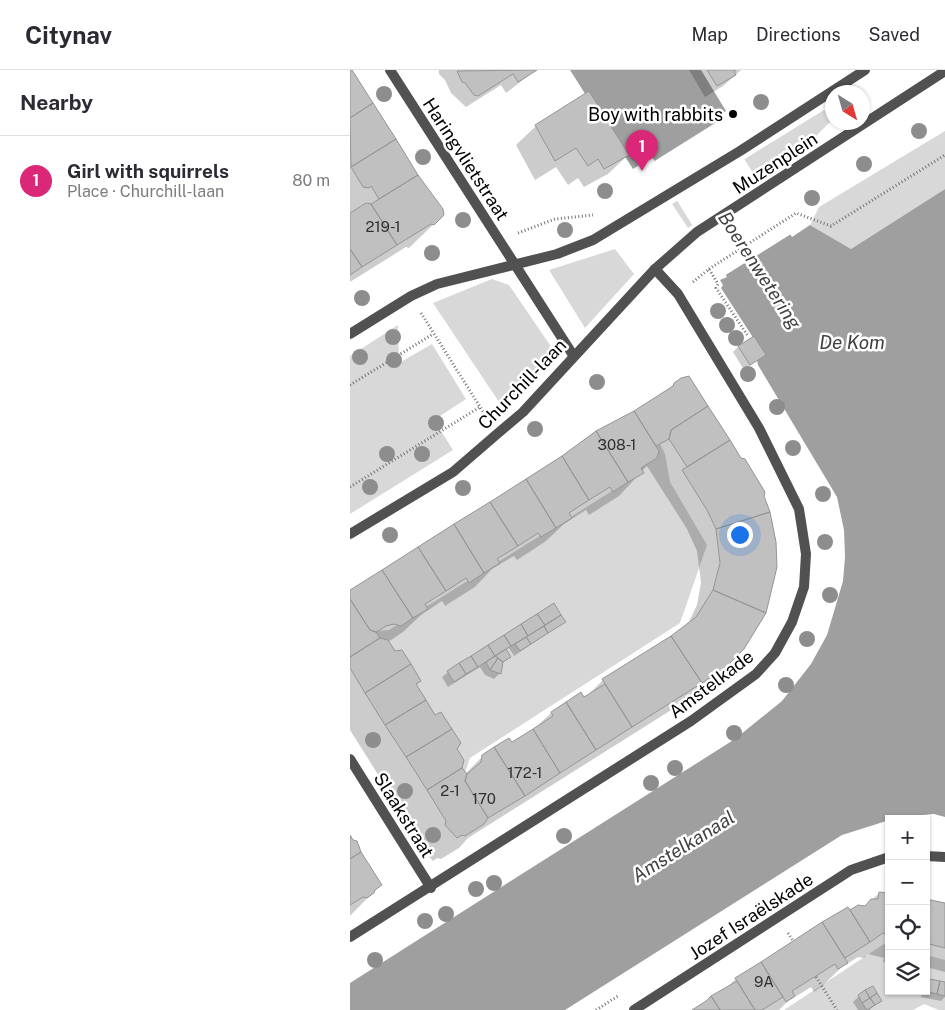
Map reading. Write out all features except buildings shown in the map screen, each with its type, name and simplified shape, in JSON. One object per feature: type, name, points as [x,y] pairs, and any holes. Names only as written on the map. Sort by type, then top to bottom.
[{"type":"street","name":"Haringvlietstraat","points":[[390,70],[573,355]]},
{"type":"street","name":"Muzenplein","points":[[516,265],[557,254],[592,240],[740,151],[865,70]]},
{"type":"street","name":"Muzenplein","points":[[697,232],[764,190],[937,72]]},
{"type":"street","name":"Churchill-laan","points":[[350,534],[453,472],[523,412],[573,355],[655,270],[697,232]]},
{"type":"street","points":[[350,334],[411,296],[462,276],[516,265]]},
{"type":"street","name":"Amstelkade","points":[[350,937],[431,888],[713,706],[756,674],[775,653],[792,622],[804,587],[806,554],[799,509],[788,482],[759,428],[678,294],[655,270]]},
{"type":"street","name":"Slaakstraat","points":[[350,759],[431,888]]},
{"type":"street","points":[[930,856],[945,857]]},
{"type":"street","name":"Jozef Israëlskade","points":[[634,1010],[851,870],[885,858]]},
{"type":"path","points":[[678,294],[709,269],[796,213],[831,226],[945,155]]},
{"type":"path","points":[[499,240],[555,218],[601,212]]},
{"type":"path","points":[[709,269],[718,284],[716,288],[748,336]]},
{"type":"path","points":[[411,296],[497,434]]},
{"type":"path","points":[[350,385],[433,334]]},
{"type":"path","points":[[350,487],[480,407]]},
{"type":"path","points":[[816,977],[836,1010]]},
{"type":"shaded area","points":[[824,110],[825,111],[825,127],[785,167],[688,228],[672,204]]},
{"type":"shaded area","points":[[945,131],[945,189],[851,249],[810,225],[819,207]]},
{"type":"shaded area","points":[[615,249],[634,274],[585,328],[549,270]]},
{"type":"shaded area","points":[[492,279],[509,285],[550,345],[545,366],[503,408],[433,303]]},
{"type":"shaded area","points":[[398,325],[399,363],[432,344],[466,399],[434,420],[453,450],[350,514],[350,356]]},
{"type":"shaded area","points":[[660,444],[665,454],[670,482],[707,545],[680,623],[470,758],[465,773],[374,642],[375,631],[389,630],[633,478],[650,452]]},
{"type":"shaded area","points":[[884,944],[885,995],[930,995],[930,956],[945,960],[945,1010],[939,1010],[924,1004],[913,1010],[784,1010]]},
{"type":"water","points":[[570,70],[701,70],[726,111],[716,118],[792,237],[810,225],[851,249],[945,189],[945,817],[934,814],[885,815],[885,821],[842,835],[565,1010],[350,1010],[350,983],[735,739],[782,701],[811,664],[827,635],[843,581],[845,557],[844,530],[837,497],[758,365],[752,336],[721,288],[723,285],[720,280],[727,277],[652,157],[633,169]]},
{"type":"pier","points":[[720,120],[791,234],[724,276],[653,162]]},
{"type":"place","name":"Boy with rabbits","points":[[733,114]]},
{"type":"place","name":"Girl with squirrels","points":[[642,171]]},
{"type":"water label","name":"Boerenwetering","points":[[760,270]]},
{"type":"water label","name":"De Kom","points":[[852,342]]},
{"type":"water label","name":"Amstelkanaal","points":[[683,846]]}]
